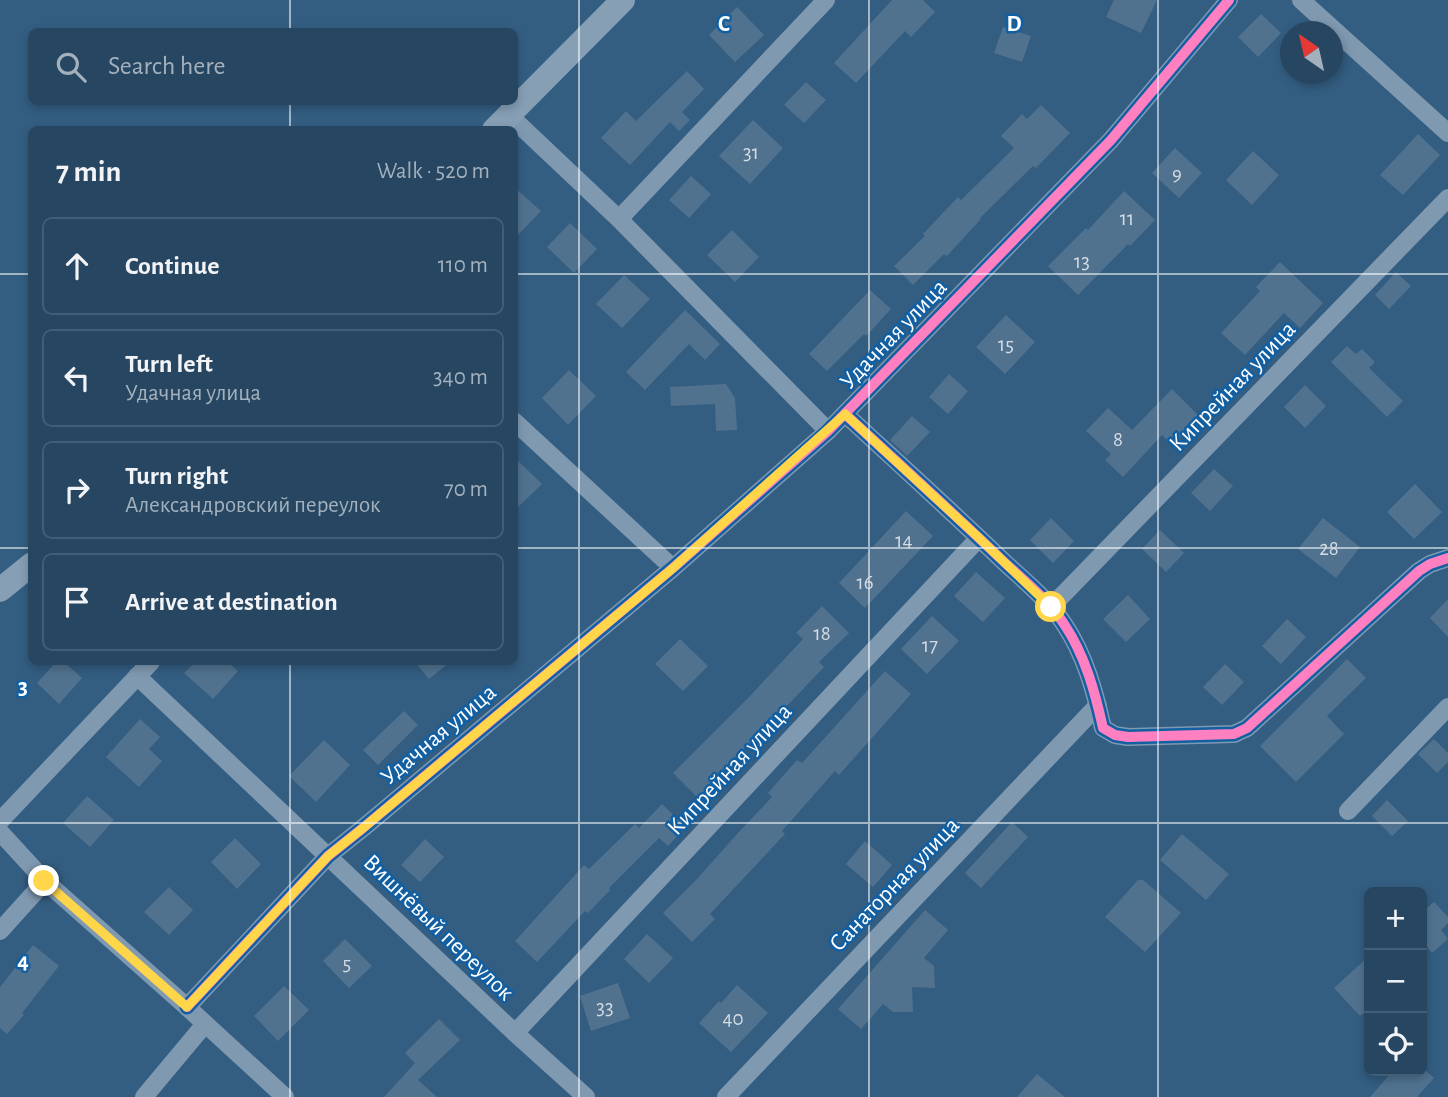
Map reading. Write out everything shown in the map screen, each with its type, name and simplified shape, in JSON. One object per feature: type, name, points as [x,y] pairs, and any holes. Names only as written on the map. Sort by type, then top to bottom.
[{"type":"main road","points":[[502,122],[623,0]]},
{"type":"main road","points":[[0,590],[28,567]]},
{"type":"street","points":[[619,219],[826,0]]},
{"type":"street","name":"Удачная улица","points":[[187,1007],[328,856],[673,568],[828,431],[1111,140],[1229,0]]},
{"type":"street","points":[[1301,0],[1448,133]]},
{"type":"street","points":[[518,135],[619,219],[828,431]]},
{"type":"street","name":"Кипрейная улица","points":[[1051,607],[1448,198]]},
{"type":"street","points":[[845,414],[1051,607],[1065,625],[1087,669],[1102,728],[1115,735],[1128,737],[1234,734],[1247,728],[1419,571],[1448,558]]},
{"type":"street","points":[[518,425],[673,568]]},
{"type":"street","name":"Кипрейная улица","points":[[514,1033],[979,538]]},
{"type":"street","points":[[0,821],[148,665]]},
{"type":"street","name":"Вишнёвый переулок","points":[[137,676],[514,1033],[586,1097]]},
{"type":"street","name":"Санаторная улица","points":[[726,1097],[1098,705]]},
{"type":"street","points":[[1348,811],[1448,707]]},
{"type":"street","points":[[0,832],[44,881],[285,1097]]},
{"type":"street","points":[[0,931],[44,881]]},
{"type":"street","points":[[144,1097],[205,1024]]},
{"type":"building","points":[[892,0],[923,0],[935,12],[911,37],[905,31],[856,83],[834,63]]},
{"type":"building","points":[[1114,0],[1157,0],[1141,33],[1106,17]]},
{"type":"building","points":[[737,7],[764,35],[735,62],[709,35]]},
{"type":"building","points":[[1261,14],[1280,32],[1258,57],[1238,37]]},
{"type":"building","points":[[1003,27],[1031,36],[1022,62],[994,53]]},
{"type":"building","points":[[687,71],[704,89],[682,112],[690,120],[679,131],[670,122],[630,165],[601,138],[626,111],[636,121]]},
{"type":"building","points":[[806,82],[826,100],[804,123],[784,105]]},
{"type":"building","points":[[1041,105],[1070,133],[1036,168],[1033,166],[980,218],[947,256],[944,254],[913,285],[894,266],[925,236],[923,234],[958,197],[961,200],[1014,148],[1001,136],[1022,114],[1027,119]]},
{"type":"building","points":[[753,120],[783,148],[750,184],[719,156]]},
{"type":"building","points":[[1418,134],[1440,155],[1403,195],[1380,175]]},
{"type":"building","points":[[1175,148],[1202,173],[1179,198],[1152,173]]},
{"type":"building","points":[[1253,151],[1279,175],[1252,205],[1226,180]]},
{"type":"building","points":[[691,176],[711,194],[689,218],[669,200]]},
{"type":"building","points":[[518,191],[541,211],[518,235]]},
{"type":"building","points":[[1124,191],[1155,220],[1078,295],[1048,266],[1086,228],[1088,230]]},
{"type":"building","points":[[570,223],[597,249],[574,273],[547,247]]},
{"type":"building","points":[[732,230],[759,257],[735,282],[707,255]]},
{"type":"building","points":[[1280,262],[1323,303],[1300,328],[1284,313],[1245,355],[1221,333],[1260,291],[1256,287]]},
{"type":"building","points":[[1396,272],[1411,286],[1389,309],[1375,295]]},
{"type":"building","points":[[624,275],[650,299],[622,328],[596,304]]},
{"type":"building","points":[[870,290],[891,309],[827,371],[809,354]]},
{"type":"building","points":[[685,310],[720,344],[705,360],[689,344],[645,390],[626,372]]},
{"type":"building","points":[[1006,315],[1035,342],[1005,374],[976,347]]},
{"type":"building","points":[[1347,346],[1356,354],[1362,349],[1375,362],[1369,368],[1403,401],[1387,417],[1331,362]]},
{"type":"building","points":[[569,370],[596,396],[568,425],[542,398]]},
{"type":"building","points":[[949,374],[968,391],[948,414],[929,397]]},
{"type":"building","points":[[726,384],[735,398],[737,430],[716,431],[715,404],[671,406],[670,387]]},
{"type":"building","points":[[1305,385],[1326,406],[1305,428],[1284,407]]},
{"type":"building","points":[[1172,389],[1200,417],[1172,445],[1162,435],[1123,477],[1105,460],[1111,454],[1086,431],[1108,408],[1132,430]]},
{"type":"building","points":[[912,416],[930,432],[907,456],[890,440]]},
{"type":"building","points":[[518,461],[542,484],[518,507]]},
{"type":"building","points":[[1214,469],[1233,486],[1210,511],[1191,493]]},
{"type":"building","points":[[1415,484],[1442,512],[1414,539],[1387,512]]},
{"type":"building","points":[[906,511],[933,536],[865,608],[839,583]]},
{"type":"building","points":[[1051,518],[1074,541],[1053,563],[1030,540]]},
{"type":"building","points":[[1323,518],[1360,547],[1336,578],[1298,549]]},
{"type":"building","points":[[1160,530],[1184,553],[1166,572],[1142,549]]},
{"type":"building","points":[[976,572],[1005,598],[983,622],[954,596]]},
{"type":"building","points":[[1128,595],[1150,619],[1126,642],[1103,619]]},
{"type":"building","points":[[1448,599],[1448,637],[1430,618]]},
{"type":"building","points":[[822,606],[849,633],[819,662],[824,667],[732,761],[734,764],[699,799],[673,773],[803,639],[796,633]]},
{"type":"building","points":[[932,616],[959,641],[927,674],[901,649]]},
{"type":"building","points":[[1287,619],[1306,637],[1281,664],[1262,646]]},
{"type":"building","points":[[680,639],[708,666],[683,691],[655,664]]},
{"type":"building","points":[[1347,659],[1366,678],[1327,716],[1344,734],[1296,782],[1260,746]]},
{"type":"building","points":[[1225,664],[1244,682],[1222,705],[1203,687]]},
{"type":"building","points":[[53,665],[67,665],[82,678],[59,704],[37,683]]},
{"type":"building","points":[[192,665],[231,665],[238,671],[213,699],[184,673]]},
{"type":"building","points":[[417,665],[446,665],[429,679]]},
{"type":"building","points":[[885,671],[911,694],[839,775],[835,771],[782,831],[785,834],[710,914],[715,919],[692,942],[663,913],[772,797],[768,793],[797,760],[802,763]]},
{"type":"building","points":[[404,711],[418,725],[378,765],[363,750]]},
{"type":"building","points":[[140,719],[160,737],[149,749],[162,761],[139,787],[106,757]]},
{"type":"building","points":[[1434,739],[1448,753],[1448,762],[1437,773],[1418,754]]},
{"type":"building","points":[[324,740],[350,765],[316,802],[289,776]]},
{"type":"building","points":[[87,796],[114,820],[90,847],[63,823]]},
{"type":"building","points":[[1387,800],[1408,821],[1392,836],[1372,816]]},
{"type":"building","points":[[662,804],[686,827],[668,846],[659,838],[537,962],[515,941],[584,865],[589,869],[635,824],[639,828]]},
{"type":"building","points":[[1012,822],[1028,837],[981,888],[965,873]]},
{"type":"building","points":[[1182,834],[1229,874],[1206,900],[1160,860]]},
{"type":"building","points":[[235,838],[261,864],[237,889],[211,862]]},
{"type":"building","points":[[425,839],[444,857],[420,882],[401,865]]},
{"type":"building","points":[[865,841],[892,865],[873,887],[846,864]]},
{"type":"building","points":[[1138,880],[1143,880],[1181,913],[1145,952],[1105,917]]},
{"type":"building","points":[[169,887],[193,910],[169,935],[144,912]]},
{"type":"building","points":[[1434,902],[1448,917],[1448,923],[1441,930],[1448,939],[1432,953],[1427,947],[1427,908]]},
{"type":"building","points":[[925,910],[948,930],[924,958],[934,966],[935,988],[912,987],[913,1012],[893,1012],[883,1004],[861,1029],[838,1009]]},
{"type":"building","points":[[647,934],[673,958],[649,983],[624,959]]},
{"type":"building","points":[[345,939],[372,966],[349,988],[323,961]]},
{"type":"building","points":[[33,945],[59,966],[7,1034],[0,1028],[0,987]]},
{"type":"building","points":[[1364,961],[1364,1012],[1360,1016],[1334,988]]},
{"type":"building","points":[[618,983],[630,1018],[591,1031],[580,996]]},
{"type":"building","points":[[737,985],[768,1013],[731,1052],[699,1023]]},
{"type":"building","points":[[284,986],[309,1010],[278,1041],[254,1016]]},
{"type":"building","points":[[439,1019],[460,1040],[418,1080],[437,1097],[384,1097],[415,1063],[405,1053]]},
{"type":"building","points":[[1427,1072],[1434,1078],[1417,1097],[1370,1097],[1389,1076],[1427,1076]]},
{"type":"building","points":[[1037,1074],[1065,1097],[1017,1097]]},
{"type":"cycle path","points":[[187,1007],[328,856],[673,568],[828,431],[1111,140],[1229,0]]},
{"type":"cycle path","points":[[845,414],[1058,615],[1083,661],[1093,687],[1103,728],[1115,735],[1128,737],[1234,734],[1247,728],[1419,571],[1448,558]]},
{"type":"route","points":[[44,881],[187,1007],[328,856],[673,568],[845,414],[1051,607]]}]
